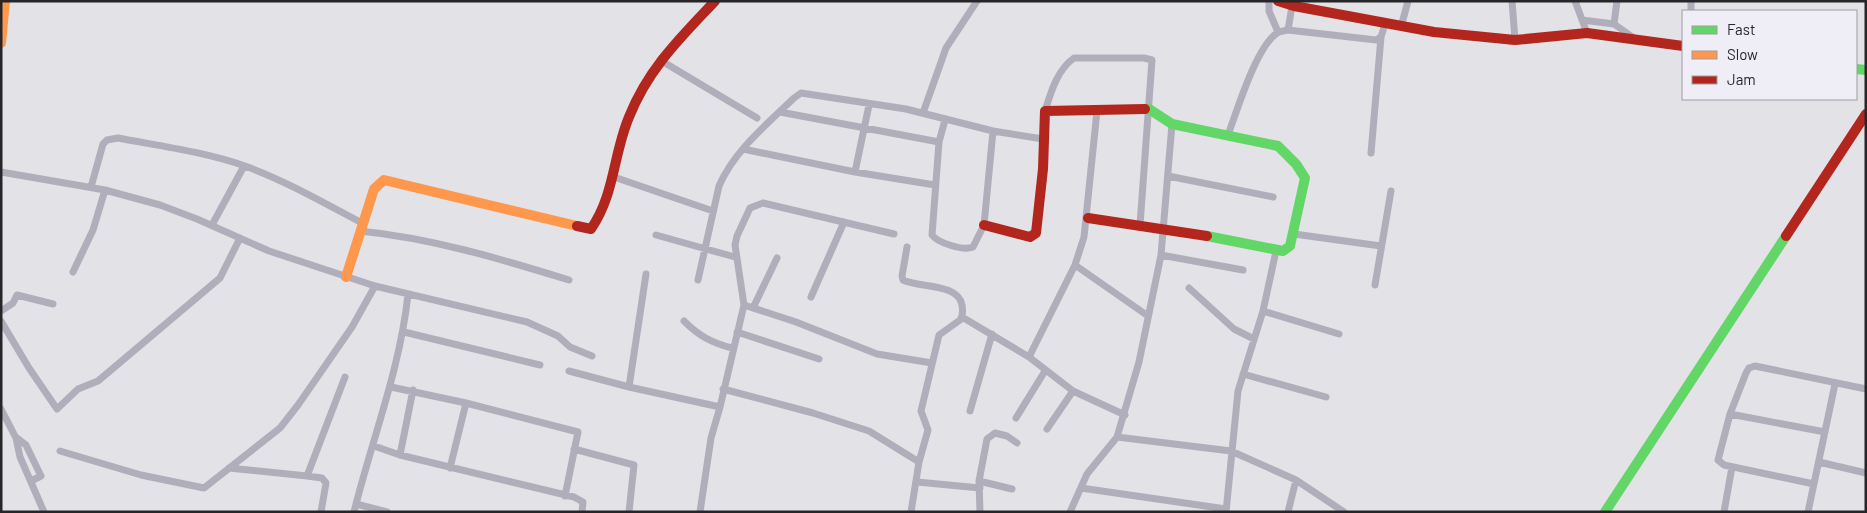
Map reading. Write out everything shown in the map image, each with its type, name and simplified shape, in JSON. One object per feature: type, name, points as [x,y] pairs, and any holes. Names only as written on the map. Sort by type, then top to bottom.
[{"type":"street","points":[[1,43],[5,1]]},
{"type":"street","points":[[346,277],[374,189],[384,180],[591,229],[597,220],[614,176],[618,147],[628,116],[660,60],[715,1]]},
{"type":"street","points":[[923,114],[946,48],[977,1]]},
{"type":"street","points":[[1269,1],[1269,11],[1278,32]]},
{"type":"street","points":[[1278,1],[1292,6],[1434,32],[1515,40],[1586,33],[1682,46]]},
{"type":"street","points":[[1401,27],[1408,1]]},
{"type":"street","points":[[1512,1],[1515,40]]},
{"type":"street","points":[[1575,1],[1586,33]]},
{"type":"street","points":[[1614,24],[1618,1]]},
{"type":"street","points":[[1288,30],[1292,6]]},
{"type":"street","points":[[1582,20],[1614,24],[1634,38]]},
{"type":"street","points":[[1371,153],[1380,37],[1384,24]]},
{"type":"street","points":[[1228,135],[1252,71],[1269,40],[1278,32],[1288,30],[1369,40],[1376,40],[1380,37]]},
{"type":"street","points":[[984,225],[1030,237],[1036,233],[1043,169],[1045,111],[1051,90],[1061,71],[1074,58],[1144,58],[1152,60],[1140,225]]},
{"type":"street","points":[[660,60],[757,118]]},
{"type":"street","points":[[698,280],[704,248],[724,173],[743,149],[801,93],[923,114],[992,131],[1043,139]]},
{"type":"street","points":[[856,172],[869,104]]},
{"type":"street","points":[[1045,111],[1149,109],[1172,124],[1278,146],[1303,174],[1304,184],[1294,234],[1287,250],[1276,250],[1163,228],[1088,218]]},
{"type":"street","points":[[1029,357],[1074,265],[1084,237],[1088,218],[1097,111]]},
{"type":"street","points":[[780,112],[940,142]]},
{"type":"street","points":[[1605,512],[1866,114]]},
{"type":"street","points":[[944,120],[940,142],[932,235],[934,238],[970,249],[976,242],[984,225],[992,131]]},
{"type":"street","points":[[1070,512],[1095,462],[1117,437],[1125,415],[1161,255],[1172,124]]},
{"type":"street","points":[[91,187],[103,144],[110,138],[205,155],[244,166],[299,190],[361,227],[500,258],[569,280]]},
{"type":"street","points":[[743,149],[856,172],[936,185]]},
{"type":"street","points":[[212,226],[244,166]]},
{"type":"street","points":[[1,172],[91,187],[160,205],[269,251],[346,277],[375,286],[527,322],[558,336],[570,347],[592,356]]},
{"type":"street","points":[[614,176],[713,211]]},
{"type":"street","points":[[1168,176],[1273,197]]},
{"type":"street","points":[[73,272],[92,230],[105,190]]},
{"type":"street","points":[[1375,285],[1391,191]]},
{"type":"street","points":[[700,512],[710,438],[720,407],[732,348],[744,305],[735,257],[737,236],[747,213],[755,205],[763,203],[894,234]]},
{"type":"street","points":[[811,297],[844,222]]},
{"type":"street","points":[[1294,234],[1381,246]]},
{"type":"street","points":[[656,235],[735,257]]},
{"type":"street","points":[[1,321],[29,368],[57,409],[78,389],[98,381],[220,278],[240,238]]},
{"type":"street","points":[[907,247],[903,280],[954,292],[961,300],[962,317]]},
{"type":"street","points":[[1081,488],[1190,503],[1226,510],[1238,391],[1263,311],[1276,250]]},
{"type":"street","points":[[1161,255],[1243,270]]},
{"type":"street","points":[[753,308],[777,258]]},
{"type":"street","points":[[1074,265],[1148,316]]},
{"type":"street","points":[[629,387],[646,274]]},
{"type":"street","points":[[60,451],[141,475],[204,488],[280,428],[352,327],[375,286]]},
{"type":"street","points":[[1188,288],[1234,329],[1254,339]]},
{"type":"street","points":[[354,512],[391,387],[404,332],[408,294]]},
{"type":"street","points":[[1,311],[13,303],[17,295],[53,304]]},
{"type":"street","points":[[744,305],[877,354],[932,363]]},
{"type":"street","points":[[1263,311],[1340,334]]},
{"type":"street","points":[[962,317],[1029,357],[1073,391],[1125,415]]},
{"type":"street","points":[[911,512],[919,462],[928,430],[921,411],[939,335],[962,317]]},
{"type":"street","points":[[684,321],[706,339],[732,348]]},
{"type":"street","points":[[404,332],[540,365]]},
{"type":"street","points":[[737,332],[819,359]]},
{"type":"street","points":[[970,411],[992,334]]},
{"type":"street","points":[[1814,484],[1724,465],[1718,460],[1730,414],[1749,368],[1755,366],[1772,369],[1866,390]]},
{"type":"street","points":[[1016,418],[1045,371]]},
{"type":"street","points":[[569,372],[720,407]]},
{"type":"street","points":[[1243,374],[1326,397]]},
{"type":"street","points":[[308,476],[345,377]]},
{"type":"street","points":[[1808,512],[1835,384]]},
{"type":"street","points":[[391,387],[413,390],[578,432],[565,496]]},
{"type":"street","points":[[724,389],[813,413],[869,432],[919,462]]},
{"type":"street","points":[[400,455],[413,390]]},
{"type":"street","points":[[1047,429],[1073,391]]},
{"type":"street","points":[[450,468],[466,403]]},
{"type":"street","points":[[1,409],[16,438],[20,457],[44,512]]},
{"type":"street","points":[[1730,414],[1826,432]]},
{"type":"street","points":[[980,512],[979,485],[987,439],[995,433],[1007,436],[1017,443]]},
{"type":"street","points":[[1117,437],[1231,451],[1296,480],[1344,512]]},
{"type":"street","points":[[16,438],[26,445],[41,476],[31,481]]},
{"type":"street","points":[[374,446],[450,468],[580,499],[583,502],[582,512]]},
{"type":"street","points":[[574,449],[634,465],[628,512]]},
{"type":"street","points":[[1819,462],[1866,473]]},
{"type":"street","points":[[1724,512],[1732,467]]},
{"type":"street","points":[[229,468],[322,478],[326,483],[321,512]]},
{"type":"street","points":[[1288,512],[1296,480]]},
{"type":"street","points":[[917,482],[979,485],[1012,489]]},
{"type":"street","points":[[1190,503],[1190,512]]},
{"type":"street","points":[[356,504],[387,512]]},
{"type":"traffic: fast","points":[[1857,69],[1866,70]]},
{"type":"traffic: fast","points":[[1145,109],[1149,109],[1172,124],[1278,146],[1296,164],[1305,178],[1290,246],[1283,251],[1207,236]]},
{"type":"traffic: fast","points":[[1605,512],[1786,236]]},
{"type":"traffic: slow","points":[[1,43],[5,1]]},
{"type":"traffic: slow","points":[[346,277],[374,189],[384,180],[577,226]]},
{"type":"traffic: jam","points":[[577,226],[591,229],[599,216],[605,202],[629,117],[655,69],[689,28],[715,1]]},
{"type":"traffic: jam","points":[[1278,1],[1294,6],[1434,32],[1515,40],[1587,33],[1682,46]]},
{"type":"traffic: jam","points":[[984,225],[1030,237],[1036,233],[1043,169],[1045,111],[1145,109]]},
{"type":"traffic: jam","points":[[1786,236],[1866,114]]},
{"type":"traffic: jam","points":[[1088,218],[1207,236]]}]
